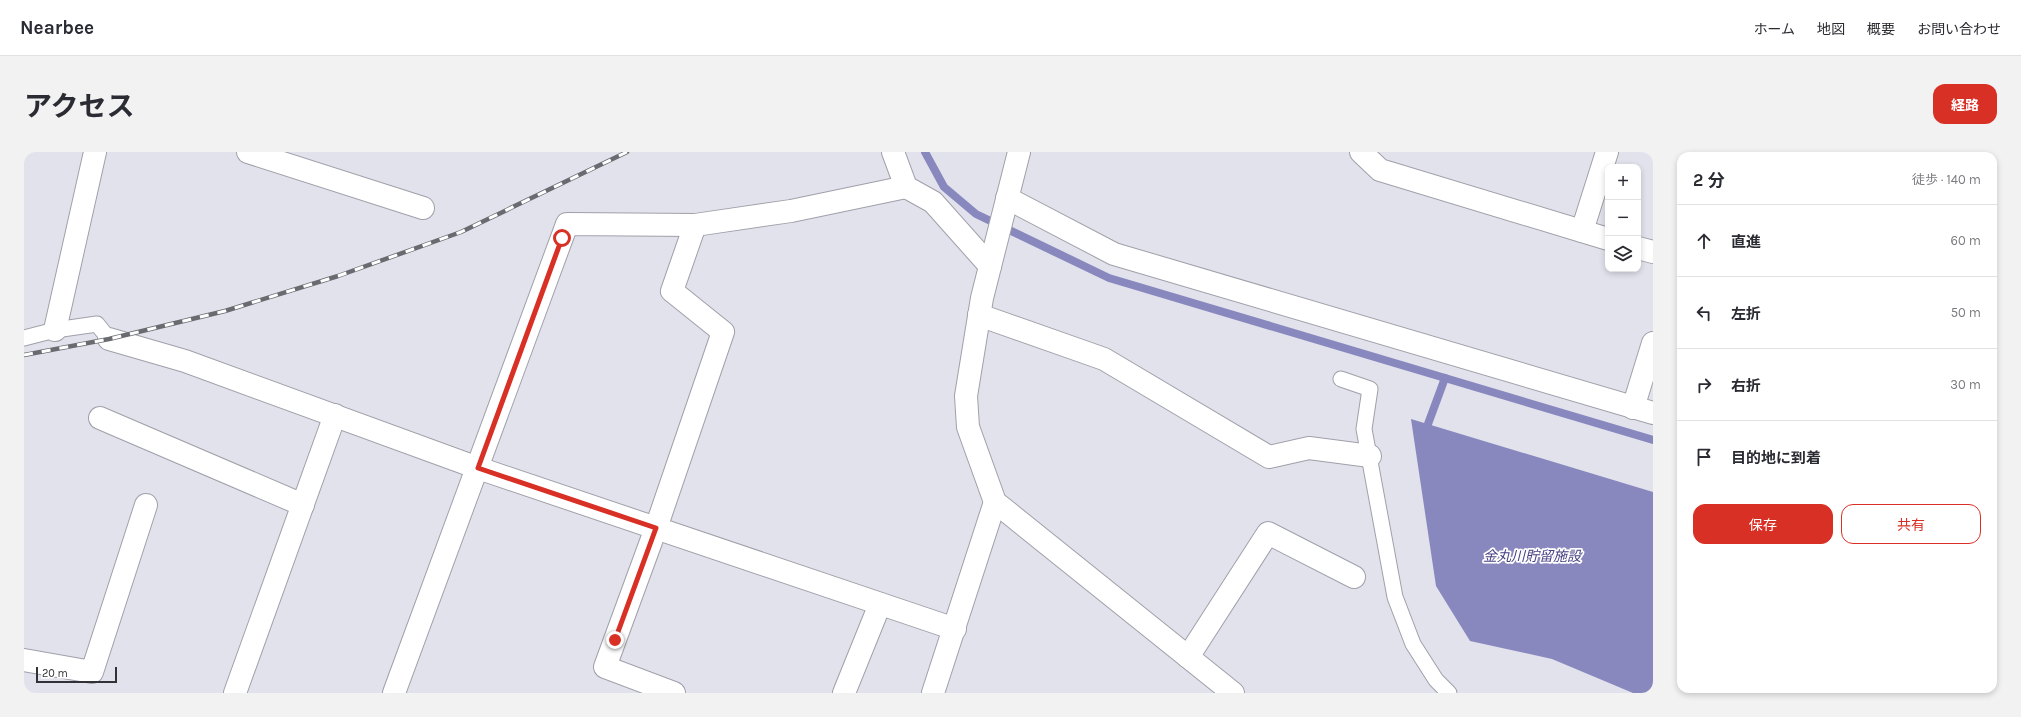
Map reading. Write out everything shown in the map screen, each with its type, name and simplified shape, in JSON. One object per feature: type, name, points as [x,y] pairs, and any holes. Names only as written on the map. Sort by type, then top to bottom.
[{"type":"street","points":[[55,330],[95,152]]},
{"type":"street","points":[[248,152],[423,208]]},
{"type":"street","points":[[893,152],[906,187],[933,202],[990,266]]},
{"type":"street","points":[[1019,152],[979,315],[966,396],[968,427],[995,502],[1234,693]]},
{"type":"street","points":[[1361,152],[1380,170],[1605,238]]},
{"type":"street","points":[[1582,231],[1608,152]]},
{"type":"street","points":[[394,693],[567,224],[695,225],[791,211],[906,187]]},
{"type":"street","points":[[1007,198],[1114,254],[1643,411],[1653,343]]},
{"type":"street","points":[[674,693],[605,668],[656,528],[723,332],[672,291],[695,225]]},
{"type":"street","points":[[1641,249],[1653,252]]},
{"type":"street","points":[[979,315],[1104,359],[1269,457],[1309,448],[1370,456]]},
{"type":"street","points":[[109,340],[186,360],[478,468],[954,629]]},
{"type":"street","points":[[234,693],[335,415]]},
{"type":"street","points":[[100,418],[303,505]]},
{"type":"street","points":[[933,693],[995,502]]},
{"type":"street","points":[[24,660],[92,672],[146,505]]},
{"type":"street","points":[[1188,657],[1268,533],[1354,577]]},
{"type":"street","points":[[844,693],[880,604]]},
{"type":"lane","points":[[24,338],[55,330],[97,324],[109,340]]},
{"type":"lane","points":[[1341,379],[1370,389],[1364,429],[1395,597],[1413,644],[1436,680],[1449,693]]},
{"type":"water","name":"金丸川貯留施設","points":[[1411,419],[1653,492],[1653,693],[1633,693],[1552,659],[1470,641],[1436,586]]},
{"type":"waterway","points":[[925,152],[944,187],[976,214],[1109,278],[1653,440]]},
{"type":"waterway","points":[[1428,424],[1445,378]]},
{"type":"railway","points":[[24,355],[109,339],[225,311],[338,276],[461,232],[627,152]]},
{"type":"route","points":[[562,238],[478,468],[656,528],[615,640]]}]
